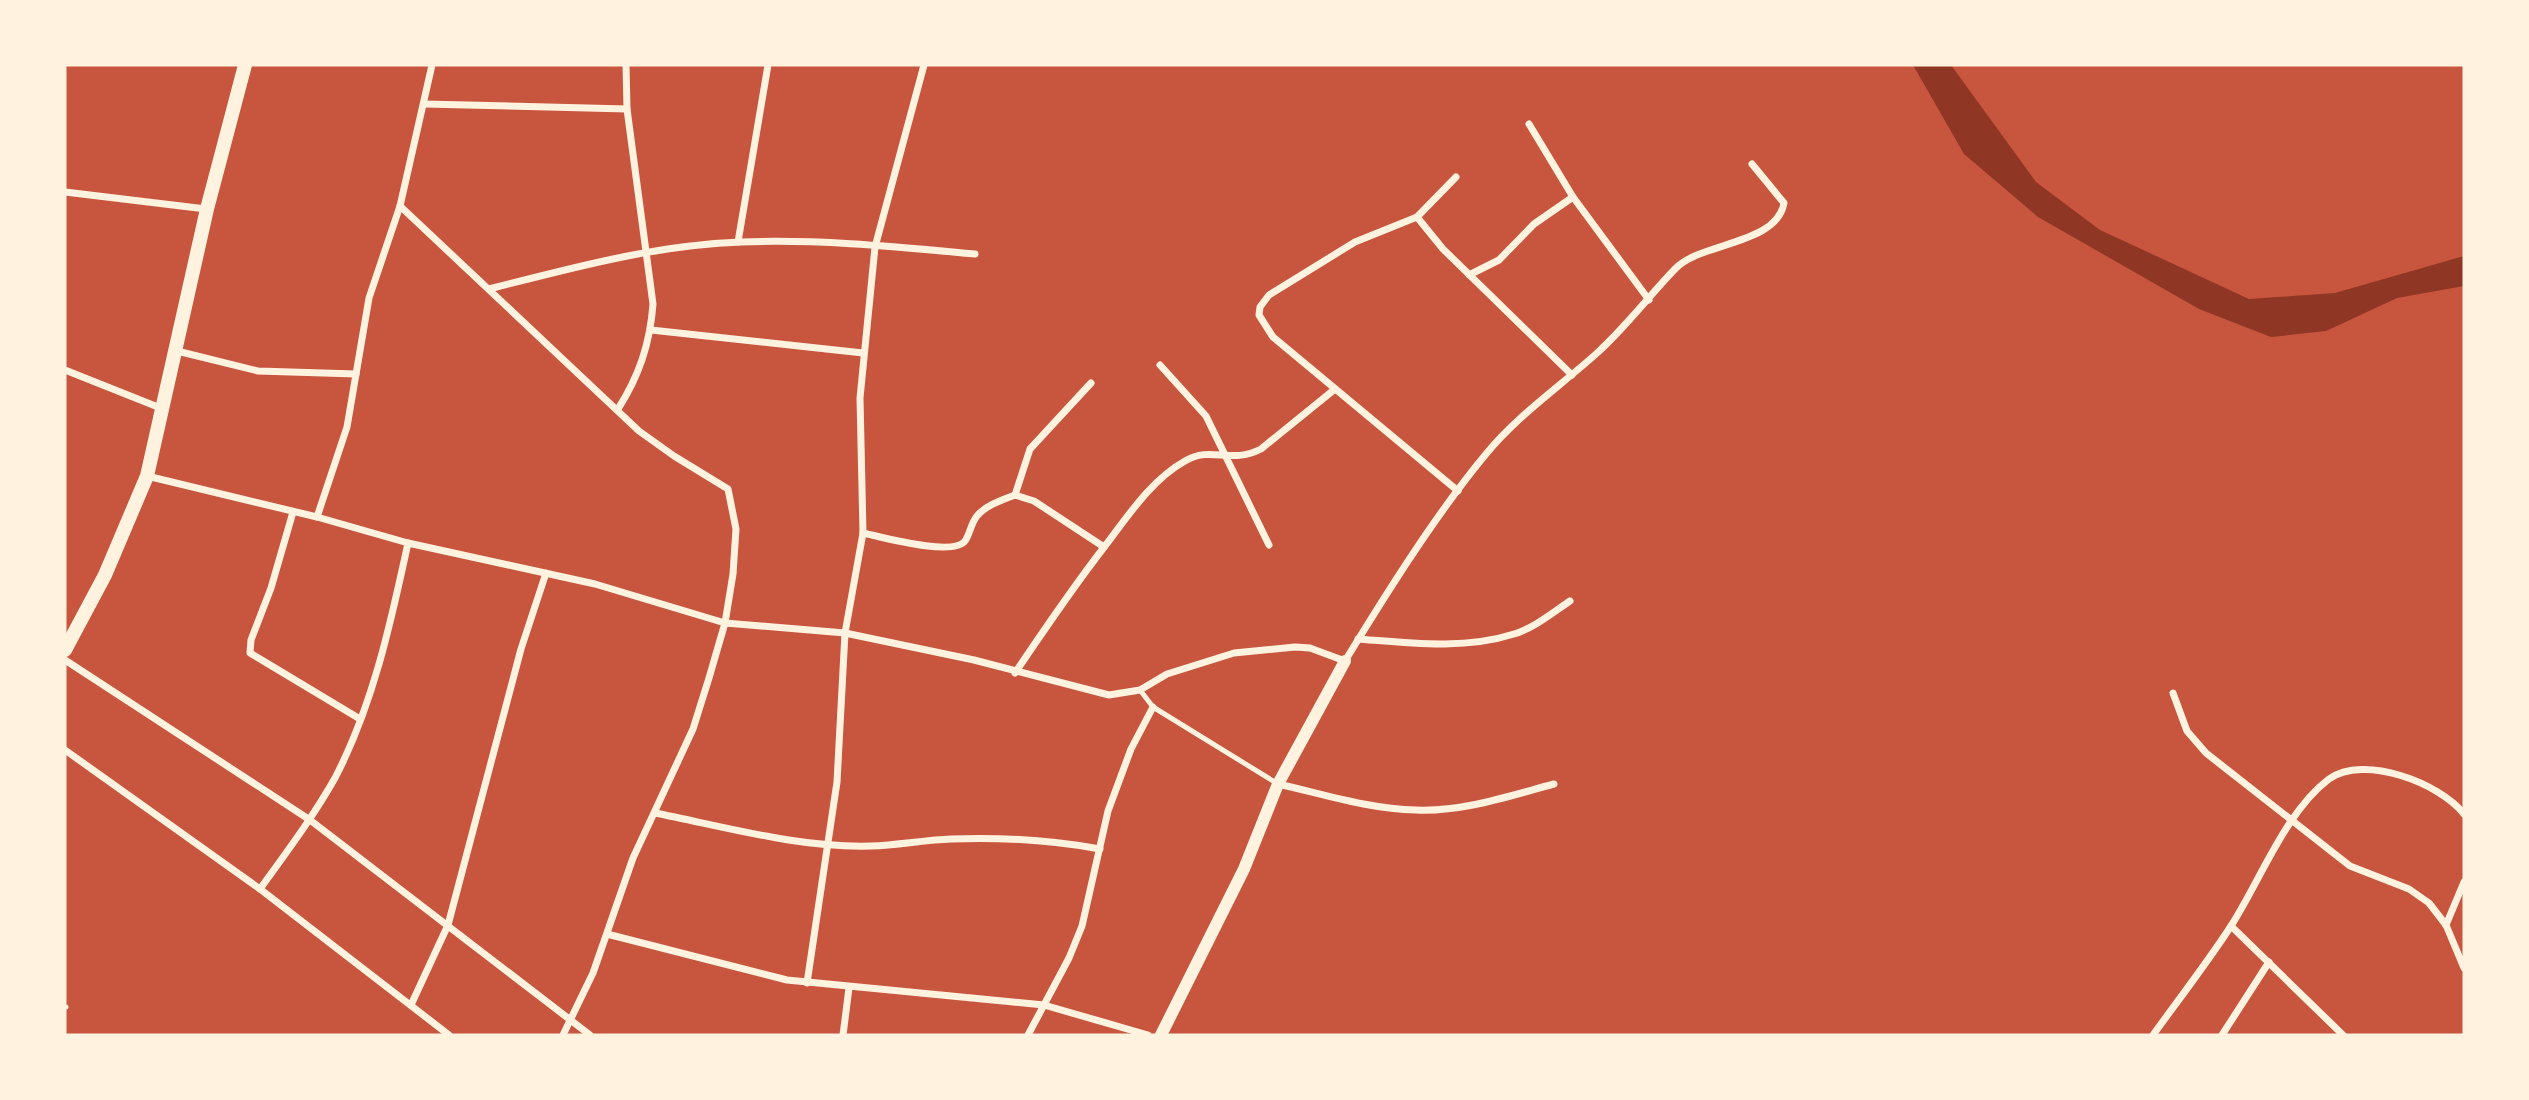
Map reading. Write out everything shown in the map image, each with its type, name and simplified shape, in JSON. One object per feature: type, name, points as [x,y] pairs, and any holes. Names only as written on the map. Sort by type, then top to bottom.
[{"type":"main road","points":[[65,650],[110,565],[147,476],[207,209],[245,65]]},
{"type":"street","points":[[317,517],[347,427],[369,298],[400,206],[432,65]]},
{"type":"street","points":[[618,409],[636,381],[651,330],[653,304],[627,109],[626,65]]},
{"type":"street","points":[[738,242],[768,65]]},
{"type":"street","points":[[807,983],[840,743],[845,633],[863,533],[860,398],[875,247],[924,65]]},
{"type":"street","points":[[424,104],[627,109]]},
{"type":"street","points":[[1529,124],[1573,197],[1649,300]]},
{"type":"street","points":[[1161,1035],[1244,869],[1278,784],[1345,661],[1458,491],[1486,453],[1517,421],[1572,375],[1687,259],[1727,246],[1774,223],[1782,215],[1784,203],[1752,164]]},
{"type":"street","points":[[1456,177],[1418,217],[1355,242],[1316,266],[1269,295],[1260,307],[1259,315],[1273,337],[1458,491]]},
{"type":"street","points":[[65,192],[207,209]]},
{"type":"street","points":[[1469,275],[1499,260],[1534,224],[1573,197]]},
{"type":"street","points":[[400,206],[639,430],[674,456],[728,489],[736,529],[725,623],[693,729],[633,858],[607,934],[563,1035]]},
{"type":"street","points":[[1418,217],[1469,275],[1572,375]]},
{"type":"street","points":[[489,289],[647,252],[738,242],[975,254]]},
{"type":"street","points":[[651,330],[863,353]]},
{"type":"street","points":[[177,351],[258,371],[356,374]]},
{"type":"street","points":[[1160,365],[1206,416],[1269,545]]},
{"type":"street","points":[[65,370],[164,409]]},
{"type":"street","points":[[1015,495],[1030,449],[1091,383]]},
{"type":"street","points":[[1015,673],[1104,547],[1147,494],[1185,461],[1201,454],[1248,456],[1261,449],[1335,389]]},
{"type":"street","points":[[147,476],[317,517],[408,543],[643,597],[725,623],[845,633],[974,660],[1015,673],[1109,695],[1140,690],[1167,674],[1234,653],[1310,648],[1345,661]]},
{"type":"street","points":[[863,533],[942,548],[958,547],[964,542],[976,516],[991,505],[1015,495],[1034,501],[1104,547]]},
{"type":"street","points":[[293,512],[271,587],[251,640],[250,653],[360,719]]},
{"type":"street","points":[[260,889],[310,820],[336,776],[360,719],[393,615],[408,543]]},
{"type":"street","points":[[411,1005],[449,925],[521,649],[546,573]]},
{"type":"street","points":[[1358,639],[1416,643],[1481,642],[1516,634],[1570,601]]},
{"type":"street","points":[[65,660],[310,820],[590,1035]]},
{"type":"street","points":[[2173,692],[2187,731],[2206,753],[2350,866],[2409,889],[2429,903],[2446,925],[2464,968]]},
{"type":"street","points":[[1028,1035],[1082,926],[1117,783],[1153,707]]},
{"type":"street","points":[[65,750],[260,889],[449,1035]]},
{"type":"street","points":[[2154,1035],[2231,926],[2292,822],[2314,794],[2342,772],[2352,769],[2373,770],[2424,783],[2449,799],[2464,814]]},
{"type":"street","points":[[1278,784],[1363,804],[1416,810],[1465,807],[1554,784]]},
{"type":"street","points":[[655,813],[789,840],[828,844],[871,846],[950,839],[1006,838],[1045,839],[1100,849]]},
{"type":"street","points":[[2446,925],[2464,882]]},
{"type":"street","points":[[2231,926],[2343,1035]]},
{"type":"street","points":[[607,934],[716,964],[807,983],[1044,1005],[1148,1035]]},
{"type":"street","points":[[2222,1035],[2269,962]]},
{"type":"street","points":[[844,1035],[849,988]]},
{"type":"lane","points":[[1140,690],[1153,707],[1278,784]]},
{"type":"shaded area","points":[[1913,65],[1951,65],[2036,182],[2100,230],[2249,299],[2335,293],[2464,256],[2464,286],[2397,298],[2326,331],[2271,337],[2199,309],[2038,217],[1964,154]]}]
